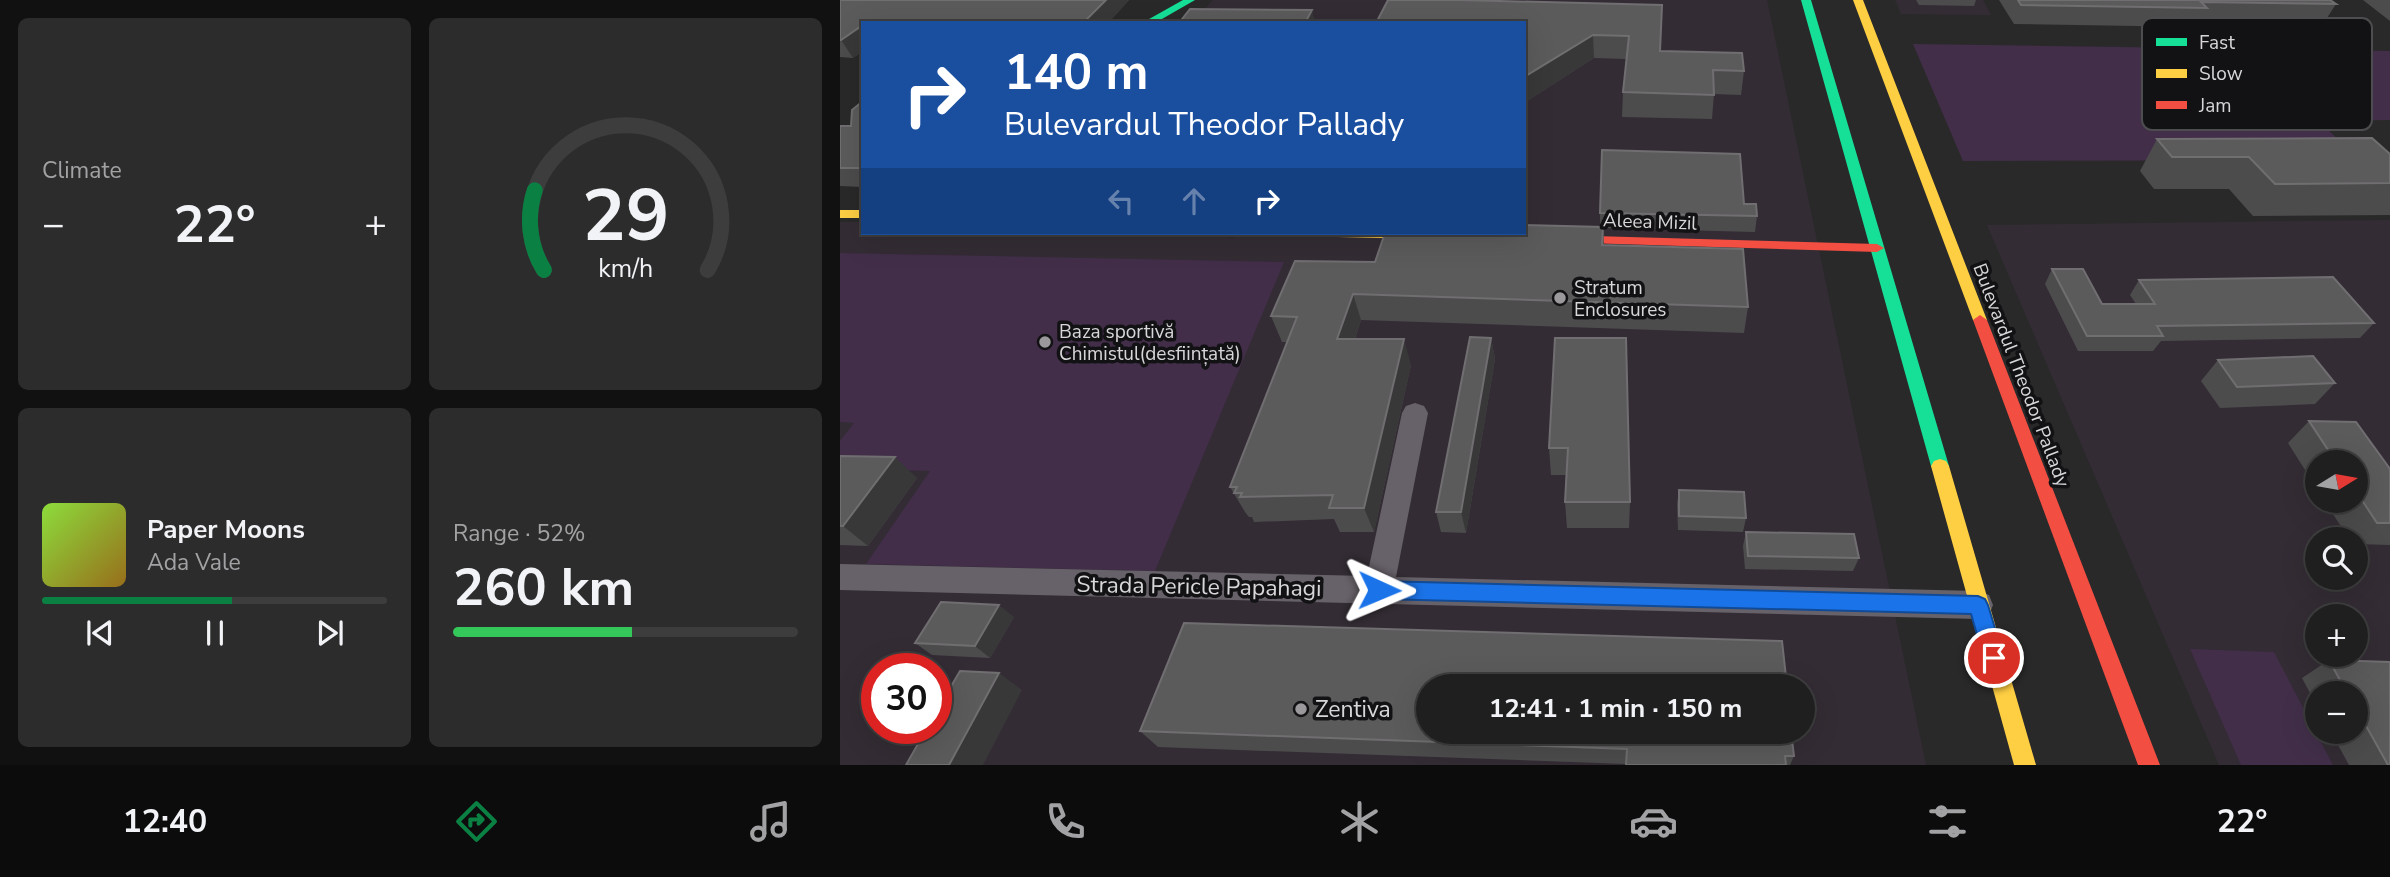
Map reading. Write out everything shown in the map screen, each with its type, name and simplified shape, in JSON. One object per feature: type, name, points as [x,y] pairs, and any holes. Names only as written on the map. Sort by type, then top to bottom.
[{"type":"main road","points":[[1151,21],[1190,0]]},
{"type":"main road","points":[[1806,0],[2025,765]]},
{"type":"main road","name":"Bulevardul Theodor Pallady","points":[[1858,0],[2149,765]]},
{"type":"main road","points":[[840,214],[861,214]]},
{"type":"main road","points":[[1411,235],[1447,236]]},
{"type":"main road","name":"Aleea Mizil","points":[[1543,239],[1877,248]]},
{"type":"street","points":[[1379,590],[1416,413]]},
{"type":"street","name":"Strada Pericle Papahagi","points":[[840,577],[1978,605]]},
{"type":"shaded area","points":[[1213,0],[1767,0],[1926,765],[840,765],[840,222],[861,222],[861,235],[1215,235],[1233,238],[1235,235],[1526,235],[1526,21],[1194,20]]},
{"type":"shaded area","points":[[1895,0],[1983,0],[1991,15],[1901,14]]},
{"type":"shaded area","points":[[1913,44],[2142,47],[2142,130],[2328,130],[2359,160],[1963,161]]},
{"type":"shaded area","points":[[2372,51],[2390,51],[2390,120],[2372,120]]},
{"type":"shaded area","points":[[2390,220],[2390,765],[2219,765],[1987,225]]},
{"type":"shaded area","name":"Baza sportivă Chimistul(desființată)","points":[[840,253],[1284,262],[1155,571],[866,564],[930,471],[840,468],[840,441],[854,423],[840,422]]},
{"type":"shaded area","points":[[2190,649],[2274,652],[2305,711],[2305,744],[2322,744],[2333,765],[2241,765]]},
{"type":"building","points":[[840,0],[1106,0],[1085,21],[861,21],[861,27],[840,40]]},
{"type":"building","points":[[1388,0],[1662,5],[1660,51],[1742,53],[1744,71],[1713,70],[1714,95],[1623,92],[1629,36],[1593,35],[1526,76],[1526,21],[1377,21]]},
{"type":"building","points":[[2018,0],[2330,0],[2336,4],[2201,2],[2207,8],[2021,5]]},
{"type":"building","points":[[1190,9],[1312,10],[1306,21],[1181,21]]},
{"type":"building","points":[[861,103],[861,168],[840,168],[840,126],[851,126],[852,110]]},
{"type":"building","points":[[2372,138],[2390,154],[2390,183],[2275,184],[2249,157],[2172,157],[2157,139]]},
{"type":"building","points":[[1602,150],[1740,154],[1744,204],[1756,204],[1757,216],[1600,213]]},
{"type":"building","points":[[1526,225],[1603,227],[1602,245],[1743,249],[1748,307],[1353,294],[1337,339],[1404,339],[1364,508],[1329,508],[1333,495],[1240,497],[1242,493],[1234,493],[1237,487],[1230,487],[1297,317],[1271,316],[1295,261],[1375,262],[1384,235],[1526,235]]},
{"type":"building","points":[[2052,269],[2083,269],[2102,304],[2155,304],[2139,280],[2333,277],[2374,323],[2157,326],[2163,336],[2087,336]]},
{"type":"building","points":[[1470,337],[1491,338],[1461,512],[1436,512]]},
{"type":"building","points":[[1555,338],[1626,338],[1630,502],[1565,502],[1568,448],[1549,448]]},
{"type":"building","points":[[2313,356],[2335,383],[2237,387],[2218,360]]},
{"type":"building","points":[[2309,421],[2356,422],[2390,469],[2390,523],[2377,523],[2368,509],[2368,450],[2328,450]]},
{"type":"building","points":[[840,456],[895,457],[843,526],[840,526]]},
{"type":"building","points":[[1679,490],[1744,492],[1746,518],[1679,516]]},
{"type":"building","points":[[1746,532],[1854,534],[1859,558],[1748,556]]},
{"type":"building","points":[[941,602],[999,605],[975,646],[915,643]]},
{"type":"building","name":"Zentiva","points":[[1184,623],[1782,641],[1786,674],[1416,674],[1416,741],[1140,731]]},
{"type":"building","points":[[2368,661],[2390,662],[2390,765],[2368,729],[2368,681],[2340,681],[2333,667],[2368,667]]},
{"type":"building","points":[[960,671],[999,673],[949,765],[906,765],[918,744],[952,744],[952,685]]},
{"type":"building","name":"Zentiva","points":[[1492,744],[1792,744],[1794,756],[1785,756],[1786,765],[1626,765],[1627,749]]},
{"type":"traffic: fast","points":[[1151,21],[1190,0]]},
{"type":"traffic: fast","points":[[1806,0],[1940,466]]},
{"type":"traffic: slow","points":[[1858,0],[1980,320]]},
{"type":"traffic: slow","points":[[840,214],[861,214]]},
{"type":"traffic: slow","points":[[1940,466],[2025,765]]},
{"type":"traffic: jam","points":[[1558,239],[1877,248]]},
{"type":"traffic: jam","points":[[1980,320],[2149,765]]},
{"type":"place","name":"Stratum Enclosures","points":[[1560,298]]},
{"type":"place","name":"Baza sportivă Chimistul(desființată)","points":[[1045,342]]},
{"type":"place","name":"Zentiva","points":[[1301,709]]},
{"type":"route","points":[[1379,590],[1978,605],[1994,658]]}]
